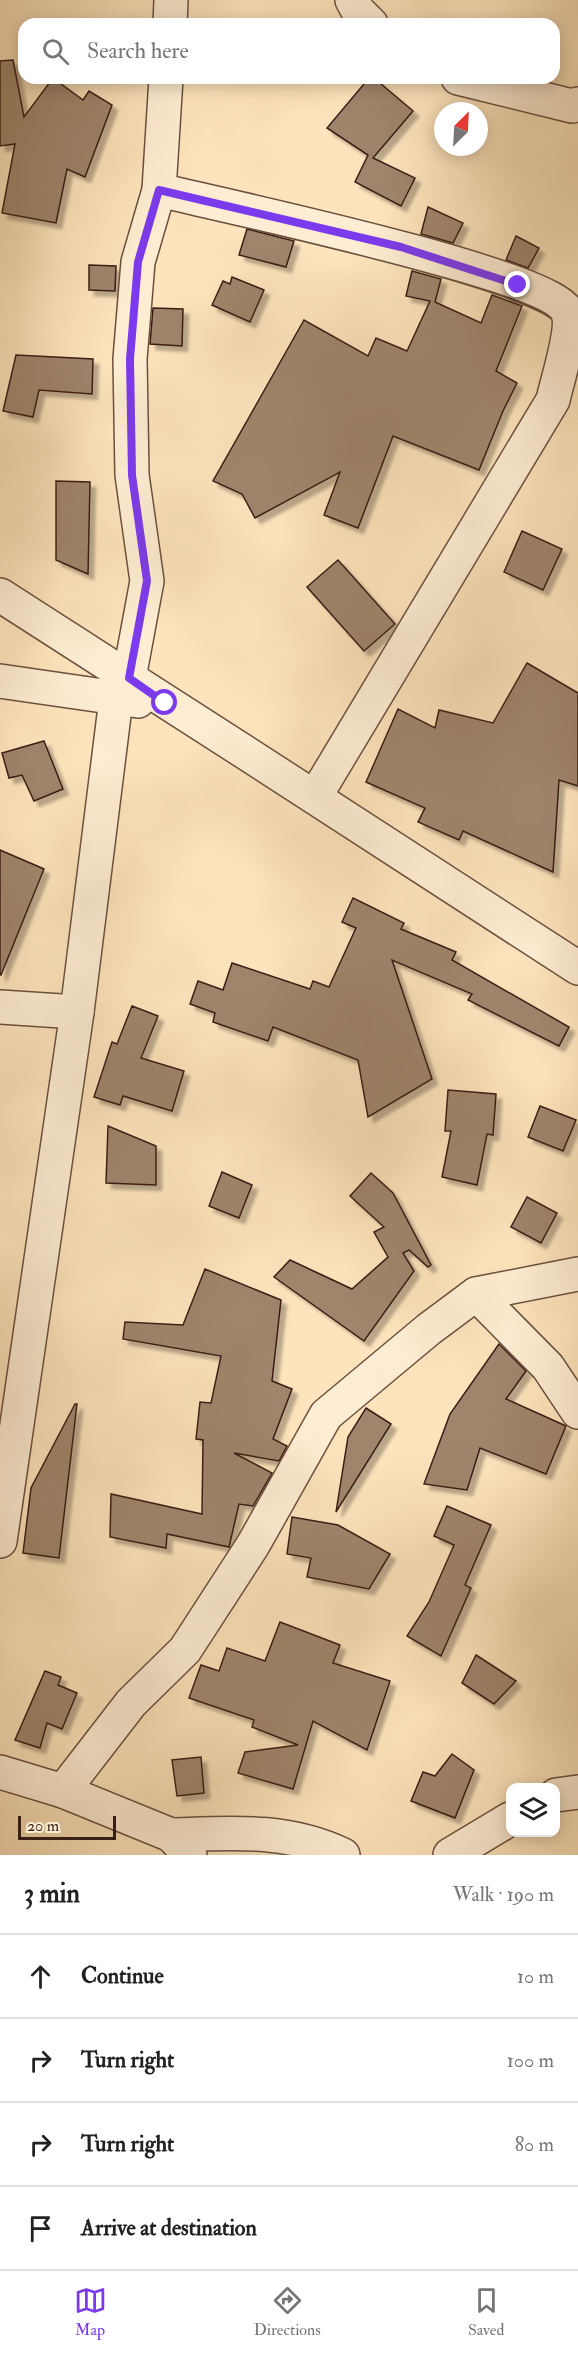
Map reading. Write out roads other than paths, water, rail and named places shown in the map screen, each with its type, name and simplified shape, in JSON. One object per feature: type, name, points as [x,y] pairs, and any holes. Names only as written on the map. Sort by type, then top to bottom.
[{"type":"street","points":[[170,18],[171,0]]},
{"type":"street","points":[[352,0],[365,18]]},
{"type":"street","points":[[0,1541],[123,688],[147,581],[132,475],[130,359],[138,262],[159,190],[166,84]]},
{"type":"street","points":[[482,84],[572,106],[578,104]]},
{"type":"street","points":[[159,190],[401,247],[497,277],[563,305],[568,314],[570,322],[565,400],[316,795]]},
{"type":"street","points":[[0,595],[123,688]]},
{"type":"street","points":[[0,681],[123,688],[165,703],[316,795],[578,968]]},
{"type":"street","points":[[0,1007],[77,1012]]},
{"type":"street","points":[[63,1791],[131,1703],[185,1650],[253,1545],[326,1415],[429,1329],[476,1294],[578,1275]]},
{"type":"street","points":[[476,1294],[548,1366],[578,1412]]},
{"type":"street","points":[[0,1772],[63,1791],[181,1845],[270,1833],[320,1844],[343,1855]]},
{"type":"street","points":[[560,1794],[578,1792]]},
{"type":"street","points":[[450,1855],[506,1821]]}]
